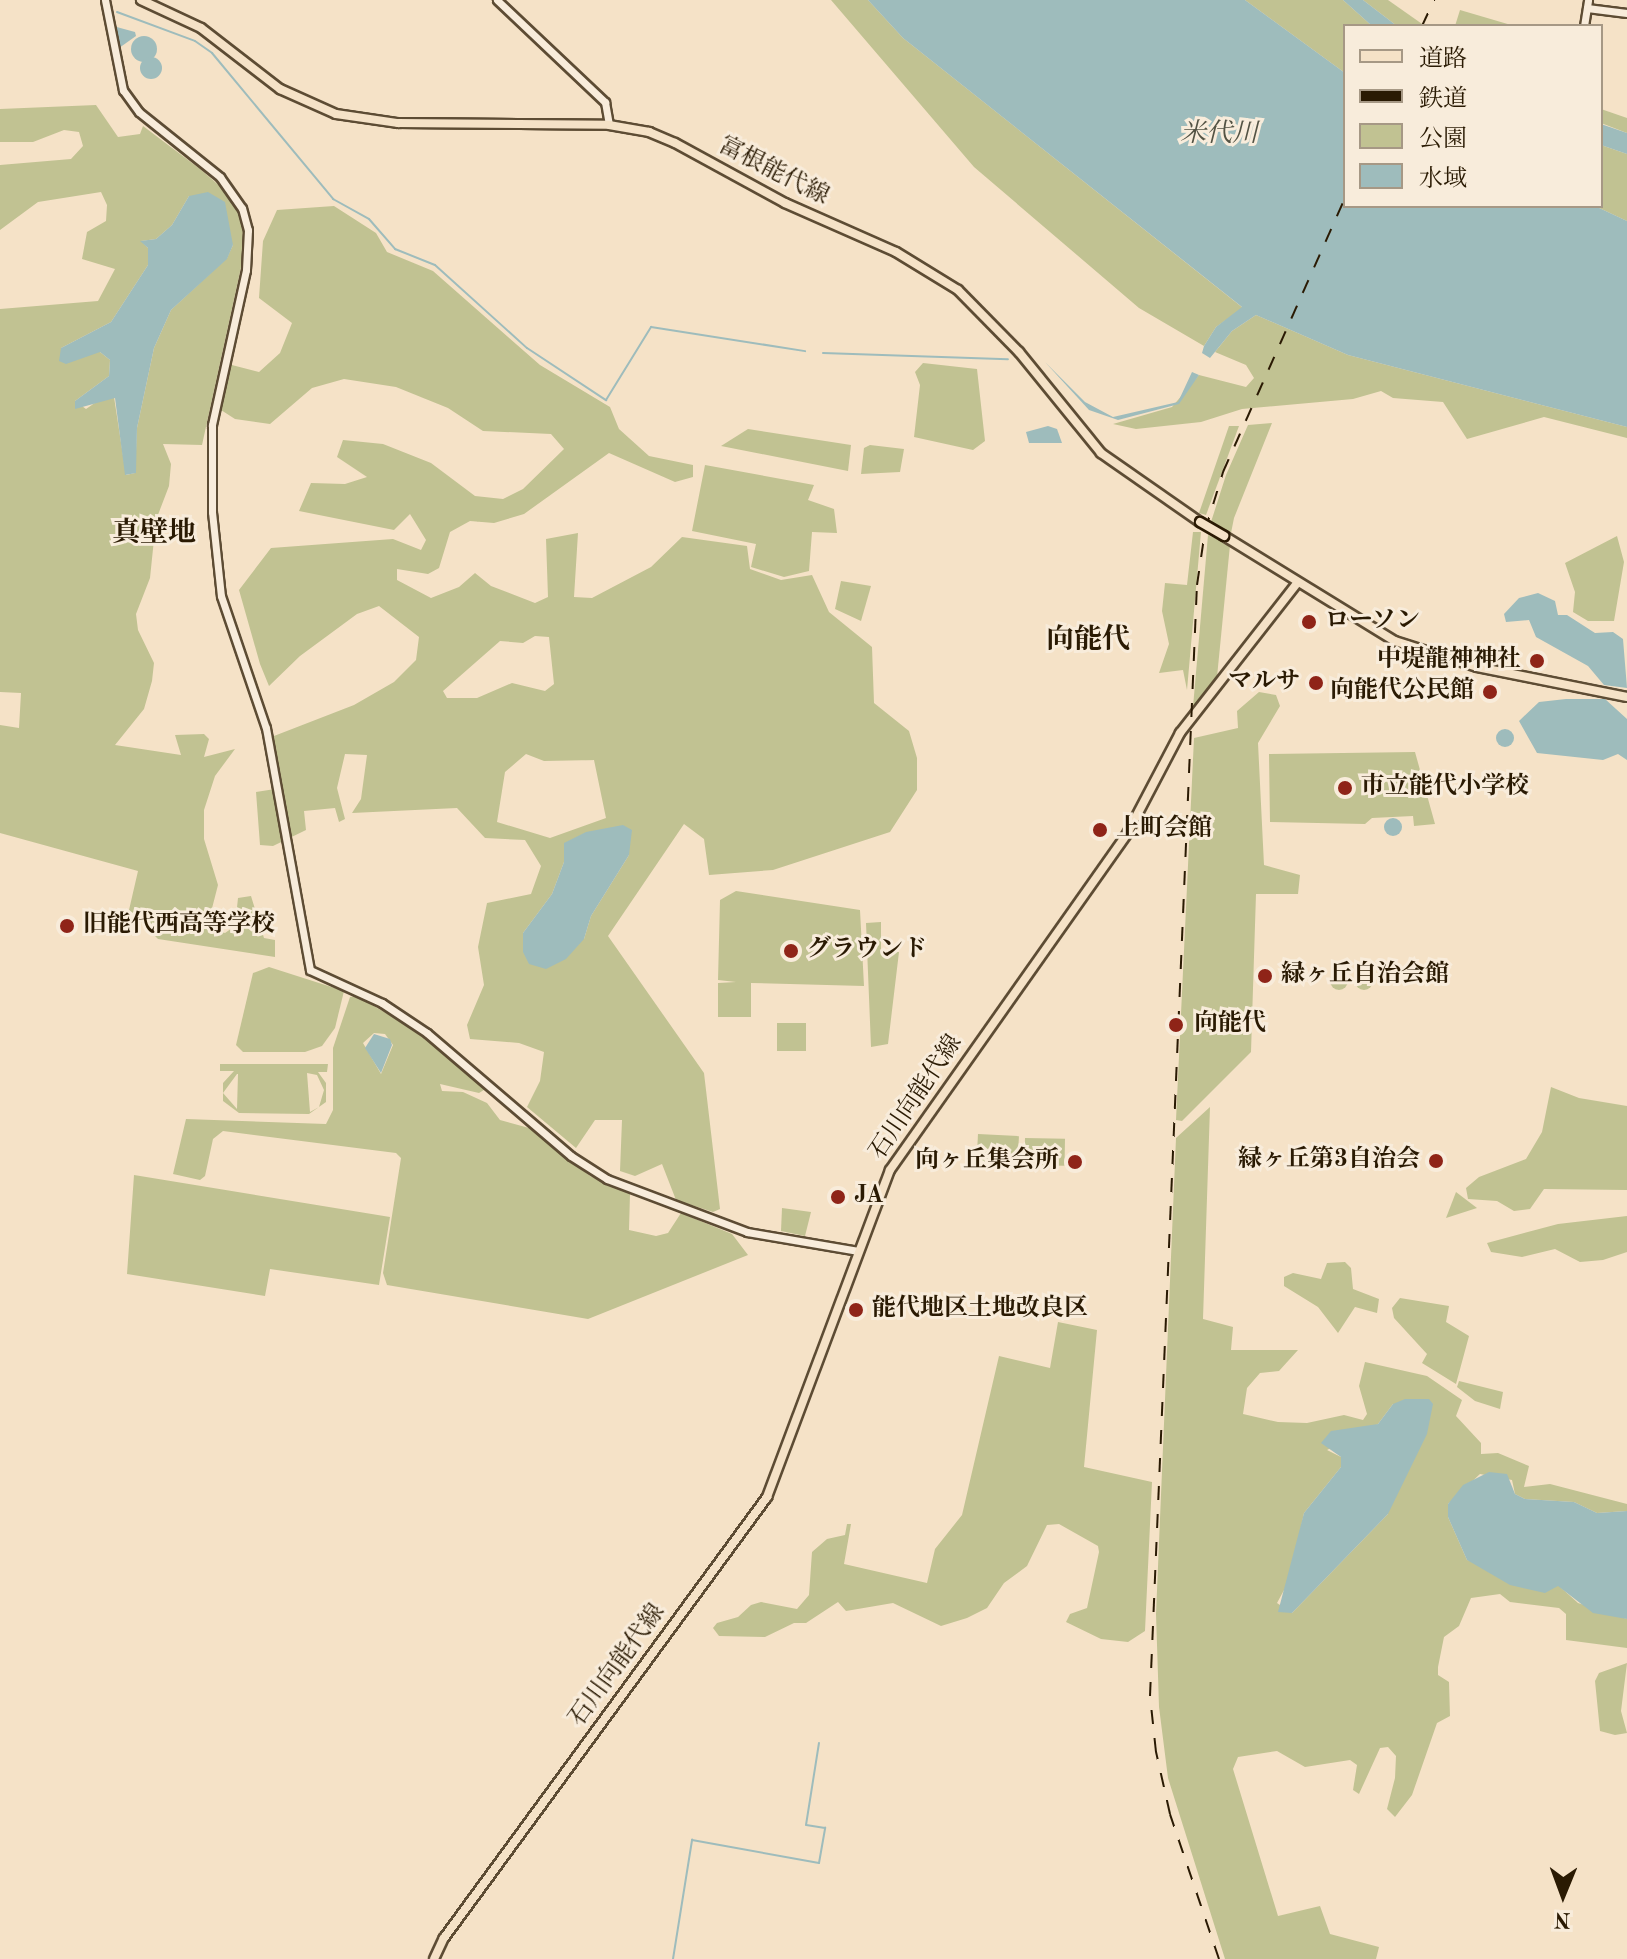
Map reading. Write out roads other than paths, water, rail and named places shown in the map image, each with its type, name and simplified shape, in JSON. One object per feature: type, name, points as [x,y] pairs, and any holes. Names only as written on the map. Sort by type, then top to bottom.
[{"type":"main road","name":"富根能代線","points":[[141,0],[201,28],[280,89],[336,114],[398,123],[609,125],[649,132],[675,143],[945,281],[1019,352],[1101,453],[1200,522],[1297,583]]},
{"type":"main road","name":"石川向能代線","points":[[434,1959],[444,1938],[767,1497],[894,1163],[1128,832],[1180,733],[1297,583]]},
{"type":"main road","points":[[1297,583],[1382,636],[1436,657],[1627,697]]},
{"type":"street","points":[[105,0],[123,90],[139,112],[220,177],[242,208],[248,230],[246,270],[212,425],[212,512],[221,596],[266,728],[286,818],[310,970],[382,1003],[427,1033],[571,1156],[607,1179],[747,1232],[858,1251]]},
{"type":"street","points":[[497,0],[605,102],[609,125]]},
{"type":"street","points":[[1584,24],[1587,4],[1627,13]]},
{"type":"water","name":"米代川","points":[[868,0],[1245,0],[1343,72],[1343,208],[1599,208],[1627,221],[1627,427],[1348,355],[1256,315],[1232,331],[1210,358],[1202,353],[1204,346],[1216,327],[1242,307],[903,38]]},
{"type":"water","points":[[1343,0],[1363,0],[1394,24],[1370,24]]},
{"type":"water","points":[[113,26],[135,32],[136,36],[119,48]]},
{"type":"water","points":[[144,36],[153,40],[157,49],[153,58],[144,62],[135,58],[131,49],[135,40]]},
{"type":"water","points":[[151,57],[159,60],[162,68],[159,76],[151,79],[143,76],[140,68],[143,60]]},
{"type":"water","points":[[1603,125],[1627,133],[1627,154],[1603,146]]},
{"type":"water","points":[[208,192],[225,202],[233,245],[227,259],[171,310],[154,348],[137,428],[136,473],[125,475],[115,398],[75,409],[75,401],[109,376],[110,360],[100,352],[66,364],[59,361],[61,348],[111,322],[148,265],[148,248],[140,241],[156,239],[172,225],[189,196]]},
{"type":"water","points":[[1045,362],[1085,402],[1113,417],[1178,402],[1192,372],[1199,375],[1179,404],[1118,420],[1089,410]]},
{"type":"water","points":[[1048,426],[1057,429],[1062,443],[1029,443],[1026,432]]},
{"type":"water","points":[[1538,593],[1555,601],[1558,615],[1567,615],[1595,633],[1613,632],[1623,639],[1627,688],[1604,685],[1588,666],[1536,637],[1529,620],[1506,622],[1504,614],[1519,598]]},
{"type":"water","points":[[1605,699],[1627,719],[1627,760],[1618,754],[1603,760],[1537,753],[1519,721],[1539,702]]},
{"type":"water","points":[[1505,729],[1514,738],[1505,747],[1496,738]]},
{"type":"water","points":[[1393,818],[1402,827],[1393,836],[1384,827]]},
{"type":"water","points":[[623,825],[632,830],[629,855],[591,916],[584,939],[566,959],[546,969],[529,964],[523,952],[523,933],[552,894],[564,862],[564,843],[586,832]]},
{"type":"water","points":[[374,1034],[390,1039],[392,1045],[381,1073],[365,1048]]},
{"type":"water","points":[[1405,1399],[1429,1399],[1433,1404],[1427,1434],[1388,1514],[1292,1613],[1278,1612],[1304,1513],[1341,1467],[1341,1457],[1321,1443],[1331,1431],[1378,1424],[1393,1404]]},
{"type":"water","points":[[1489,1472],[1507,1474],[1515,1494],[1525,1499],[1574,1502],[1597,1513],[1627,1511],[1627,1619],[1593,1613],[1558,1586],[1545,1593],[1510,1585],[1467,1560],[1448,1517],[1448,1504],[1463,1485]]},
{"type":"waterway","points":[[117,12],[195,41],[212,53],[333,199],[369,219],[395,249],[435,265],[527,348],[606,400],[651,327],[805,351]]},
{"type":"waterway","points":[[823,353],[1008,359]]},
{"type":"waterway","points":[[673,1959],[692,1840],[819,1863],[825,1828],[806,1825],[819,1743]]},
{"type":"railway","points":[[1423,24],[1434,0]]},
{"type":"railway","points":[[1219,1959],[1170,1814],[1156,1752],[1150,1696],[1197,585],[1205,531],[1223,472],[1343,202]]},
{"type":"place","name":"ローソン","points":[[1309,622]]},
{"type":"place","name":"中堤龍神神社","points":[[1537,661]]},
{"type":"place","name":"マルサ","points":[[1316,683]]},
{"type":"place","name":"向能代公民館","points":[[1490,692]]},
{"type":"place","name":"市立能代小学校","points":[[1345,788]]},
{"type":"place","name":"上町会館","points":[[1100,830]]},
{"type":"place","name":"旧能代西高等学校","points":[[67,926]]},
{"type":"place","name":"グラウンド","points":[[791,951]]},
{"type":"place","name":"緑ヶ丘自治会館","points":[[1265,976]]},
{"type":"place","name":"向能代","points":[[1176,1025]]},
{"type":"place","name":"緑ヶ丘第3自治会","points":[[1436,1161]]},
{"type":"place","name":"向ヶ丘集会所","points":[[1075,1162]]},
{"type":"place","name":"JA","points":[[838,1197]]},
{"type":"place","name":"能代地区土地改良区","points":[[856,1310]]},
{"type":"district","name":"真壁地","points":[[154,534]]},
{"type":"district","name":"向能代","points":[[1088,641]]}]
